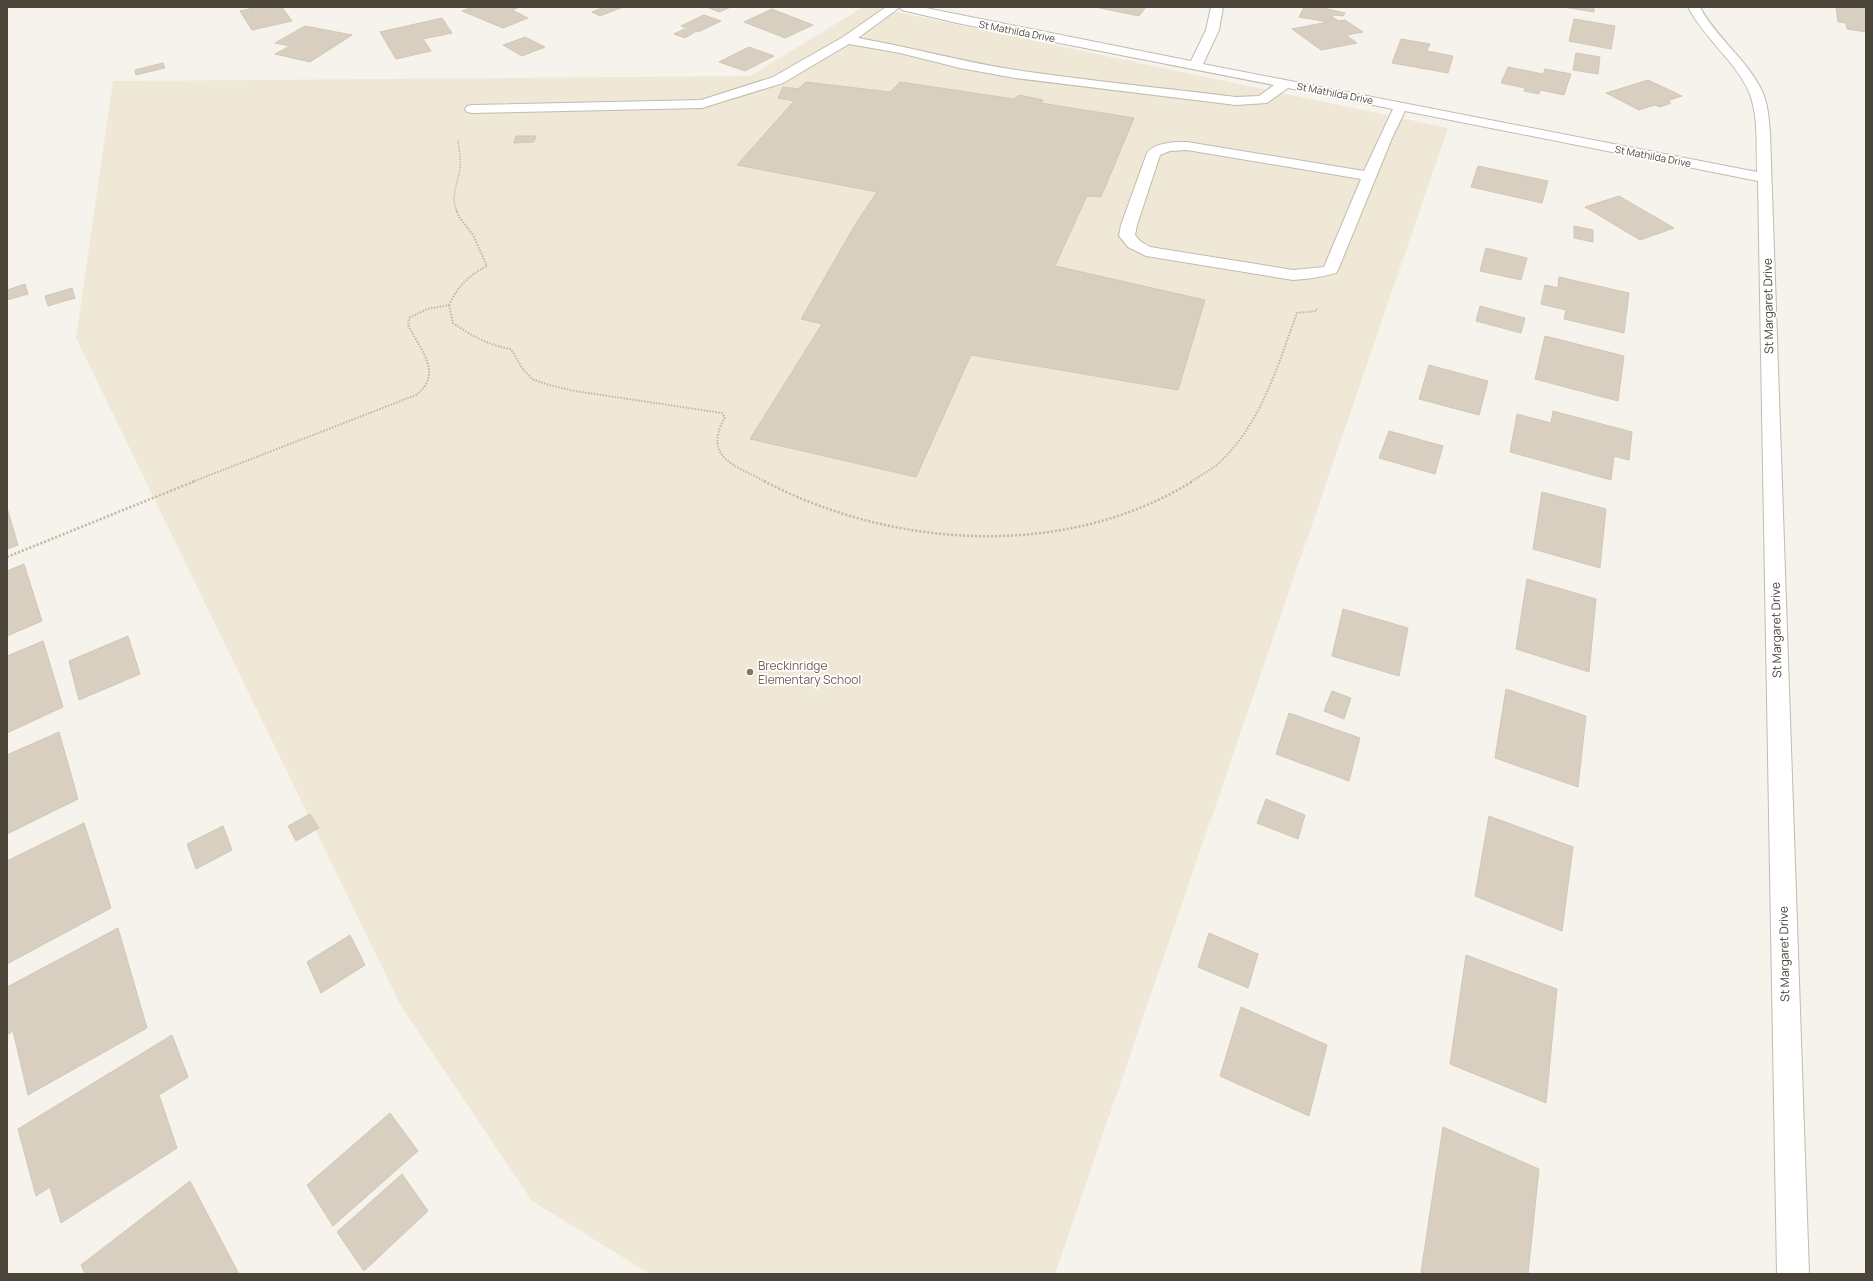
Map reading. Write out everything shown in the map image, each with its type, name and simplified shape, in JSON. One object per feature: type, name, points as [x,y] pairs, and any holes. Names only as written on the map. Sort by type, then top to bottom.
[{"type":"street","points":[[472,109],[702,104],[778,80],[847,40],[894,7]]},
{"type":"street","name":"St Mathilda Drive","points":[[906,7],[957,19],[1765,178]]},
{"type":"street","points":[[1196,65],[1211,32],[1217,13],[1217,7]]},
{"type":"street","name":"St Margaret Drive","points":[[1694,7],[1712,36],[1741,70],[1755,91],[1761,110],[1765,178],[1793,1274]]},
{"type":"street","points":[[847,40],[900,49],[960,64],[1015,74],[1236,101],[1262,100],[1286,83]]},
{"type":"street","points":[[1369,176],[1187,146],[1168,147],[1154,153],[1129,225],[1127,236],[1134,244],[1146,251],[1293,275],[1311,274],[1330,270],[1369,176],[1401,106]]},
{"type":"path","points":[[472,109],[458,140],[460,169],[454,189],[454,205],[460,218],[473,235],[487,266],[477,270],[455,290],[448,305],[454,323],[475,338],[494,346],[510,349],[522,368],[532,379],[549,386],[722,413],[724,417],[718,429],[717,444],[723,458],[765,482],[807,501],[853,516],[911,529],[964,536],[1007,535],[1056,531],[1106,520],[1153,504],[1185,486],[1220,462],[1240,440],[1256,414],[1297,313],[1316,311],[1330,270]]},
{"type":"path","points":[[7,557],[352,418],[416,396],[429,383],[431,375],[430,368],[408,325],[409,318],[427,309],[448,305]]},
{"type":"shaded area","name":"Breckinridge Elementary School","points":[[863,7],[873,7],[1448,128],[1055,1274],[650,1274],[532,1201],[401,1006],[76,338],[113,81],[750,76]]},
{"type":"building","points":[[258,7],[282,7],[292,21],[252,30],[240,11]]},
{"type":"building","points":[[472,7],[520,7],[512,10],[528,18],[503,28],[462,11]]},
{"type":"building","points":[[604,7],[623,7],[600,16],[592,12]]},
{"type":"building","points":[[707,7],[731,7],[719,12]]},
{"type":"building","points":[[1095,7],[1146,7],[1139,16]]},
{"type":"building","points":[[1304,7],[1319,7],[1345,13],[1343,16],[1334,15],[1332,17],[1339,21],[1345,20],[1363,32],[1346,35],[1357,43],[1321,50],[1292,29],[1328,22],[1299,17]]},
{"type":"building","points":[[1563,7],[1594,7],[1594,12]]},
{"type":"building","points":[[1836,7],[1866,7],[1866,32],[1847,29],[1846,23],[1838,22]]},
{"type":"building","points":[[772,9],[813,25],[785,38],[744,22]]},
{"type":"building","points":[[704,15],[721,21],[698,32],[681,26]]},
{"type":"building","points":[[442,18],[452,33],[423,39],[431,51],[396,59],[380,32]]},
{"type":"building","points":[[1574,19],[1615,26],[1611,49],[1569,41]]},
{"type":"building","points":[[305,26],[352,35],[310,62],[275,54],[290,46],[275,43]]},
{"type":"building","points":[[684,29],[695,32],[685,38],[674,34]]},
{"type":"building","points":[[525,37],[545,47],[522,56],[503,45]]},
{"type":"building","points":[[1401,39],[1430,44],[1427,51],[1453,56],[1448,73],[1392,63]]},
{"type":"building","points":[[749,47],[774,56],[745,71],[719,62]]},
{"type":"building","points":[[1576,53],[1600,57],[1598,74],[1573,70]]},
{"type":"building","points":[[163,63],[165,68],[136,75],[135,70]]},
{"type":"building","points":[[1508,67],[1543,74],[1545,69],[1571,74],[1564,95],[1540,90],[1539,94],[1524,91],[1525,88],[1501,83]]},
{"type":"building","points":[[1648,80],[1682,96],[1667,101],[1671,103],[1660,107],[1655,105],[1639,110],[1606,93]]},
{"type":"building","points":[[806,82],[890,92],[900,82],[1014,99],[1019,95],[1043,100],[1041,103],[1134,118],[1101,197],[1087,196],[1055,266],[1205,300],[1178,390],[971,355],[916,477],[750,439],[822,324],[801,319],[855,225],[877,192],[737,165],[794,101],[778,98],[783,87],[798,89]]},
{"type":"building","points":[[516,136],[536,136],[534,142],[514,143]]},
{"type":"building","points":[[1478,166],[1548,181],[1542,203],[1471,187]]},
{"type":"building","points":[[1619,196],[1674,228],[1640,240],[1585,207]]},
{"type":"building","points":[[1574,226],[1593,230],[1593,242],[1574,238]]},
{"type":"building","points":[[1486,248],[1527,258],[1521,280],[1480,271]]},
{"type":"building","points":[[1559,277],[1629,293],[1624,333],[1564,319],[1566,310],[1541,304],[1545,285],[1558,288]]},
{"type":"building","points":[[25,284],[28,294],[7,300],[7,290]]},
{"type":"building","points":[[72,288],[75,298],[48,306],[45,296]]},
{"type":"building","points":[[1480,306],[1525,318],[1521,333],[1476,321]]},
{"type":"building","points":[[1545,336],[1624,356],[1618,401],[1535,379]]},
{"type":"building","points":[[1429,365],[1488,381],[1479,415],[1419,399]]},
{"type":"building","points":[[1553,411],[1632,432],[1629,460],[1614,456],[1611,480],[1510,452],[1517,414],[1551,423]]},
{"type":"building","points":[[1389,431],[1443,446],[1435,474],[1379,458]]},
{"type":"building","points":[[1542,492],[1606,509],[1600,568],[1533,549]]},
{"type":"building","points":[[7,508],[18,545],[7,549]]},
{"type":"building","points":[[24,564],[42,621],[7,636],[7,571]]},
{"type":"building","points":[[1527,579],[1596,599],[1589,672],[1516,649]]},
{"type":"building","points":[[1343,609],[1408,628],[1399,676],[1332,656]]},
{"type":"building","points":[[128,636],[140,674],[79,700],[69,661]]},
{"type":"building","points":[[43,641],[63,707],[7,733],[7,656]]},
{"type":"building","points":[[1506,689],[1586,716],[1578,787],[1495,758]]},
{"type":"building","points":[[1332,691],[1351,698],[1344,719],[1324,711]]},
{"type":"building","points":[[1289,713],[1360,738],[1349,781],[1276,754]]},
{"type":"building","points":[[59,732],[78,799],[7,834],[7,755]]},
{"type":"building","points":[[1266,799],[1305,815],[1298,839],[1257,823]]},
{"type":"building","points":[[310,814],[319,828],[296,841],[288,826]]},
{"type":"building","points":[[1489,816],[1573,847],[1562,931],[1475,896]]},
{"type":"building","points":[[84,823],[111,908],[7,964],[7,861]]},
{"type":"building","points":[[223,826],[232,850],[196,869],[187,844]]},
{"type":"building","points":[[118,928],[147,1028],[28,1095],[13,1031],[7,1035],[7,987]]},
{"type":"building","points":[[1209,933],[1258,954],[1248,988],[1198,967]]},
{"type":"building","points":[[350,935],[365,965],[321,993],[307,962]]},
{"type":"building","points":[[1466,955],[1557,989],[1546,1103],[1450,1064]]},
{"type":"building","points":[[1241,1007],[1327,1045],[1309,1116],[1220,1076]]},
{"type":"building","points":[[172,1035],[188,1077],[159,1095],[177,1148],[61,1223],[50,1187],[36,1196],[18,1129]]},
{"type":"building","points":[[390,1113],[418,1151],[333,1226],[307,1185]]},
{"type":"building","points":[[1443,1127],[1539,1169],[1528,1274],[1425,1274],[1421,1272]]},
{"type":"building","points":[[402,1174],[428,1211],[364,1271],[337,1232]]},
{"type":"building","points":[[190,1181],[239,1274],[85,1274],[81,1265]]},
{"type":"place","name":"Breckinridge Elementary School","points":[[750,672]]}]
